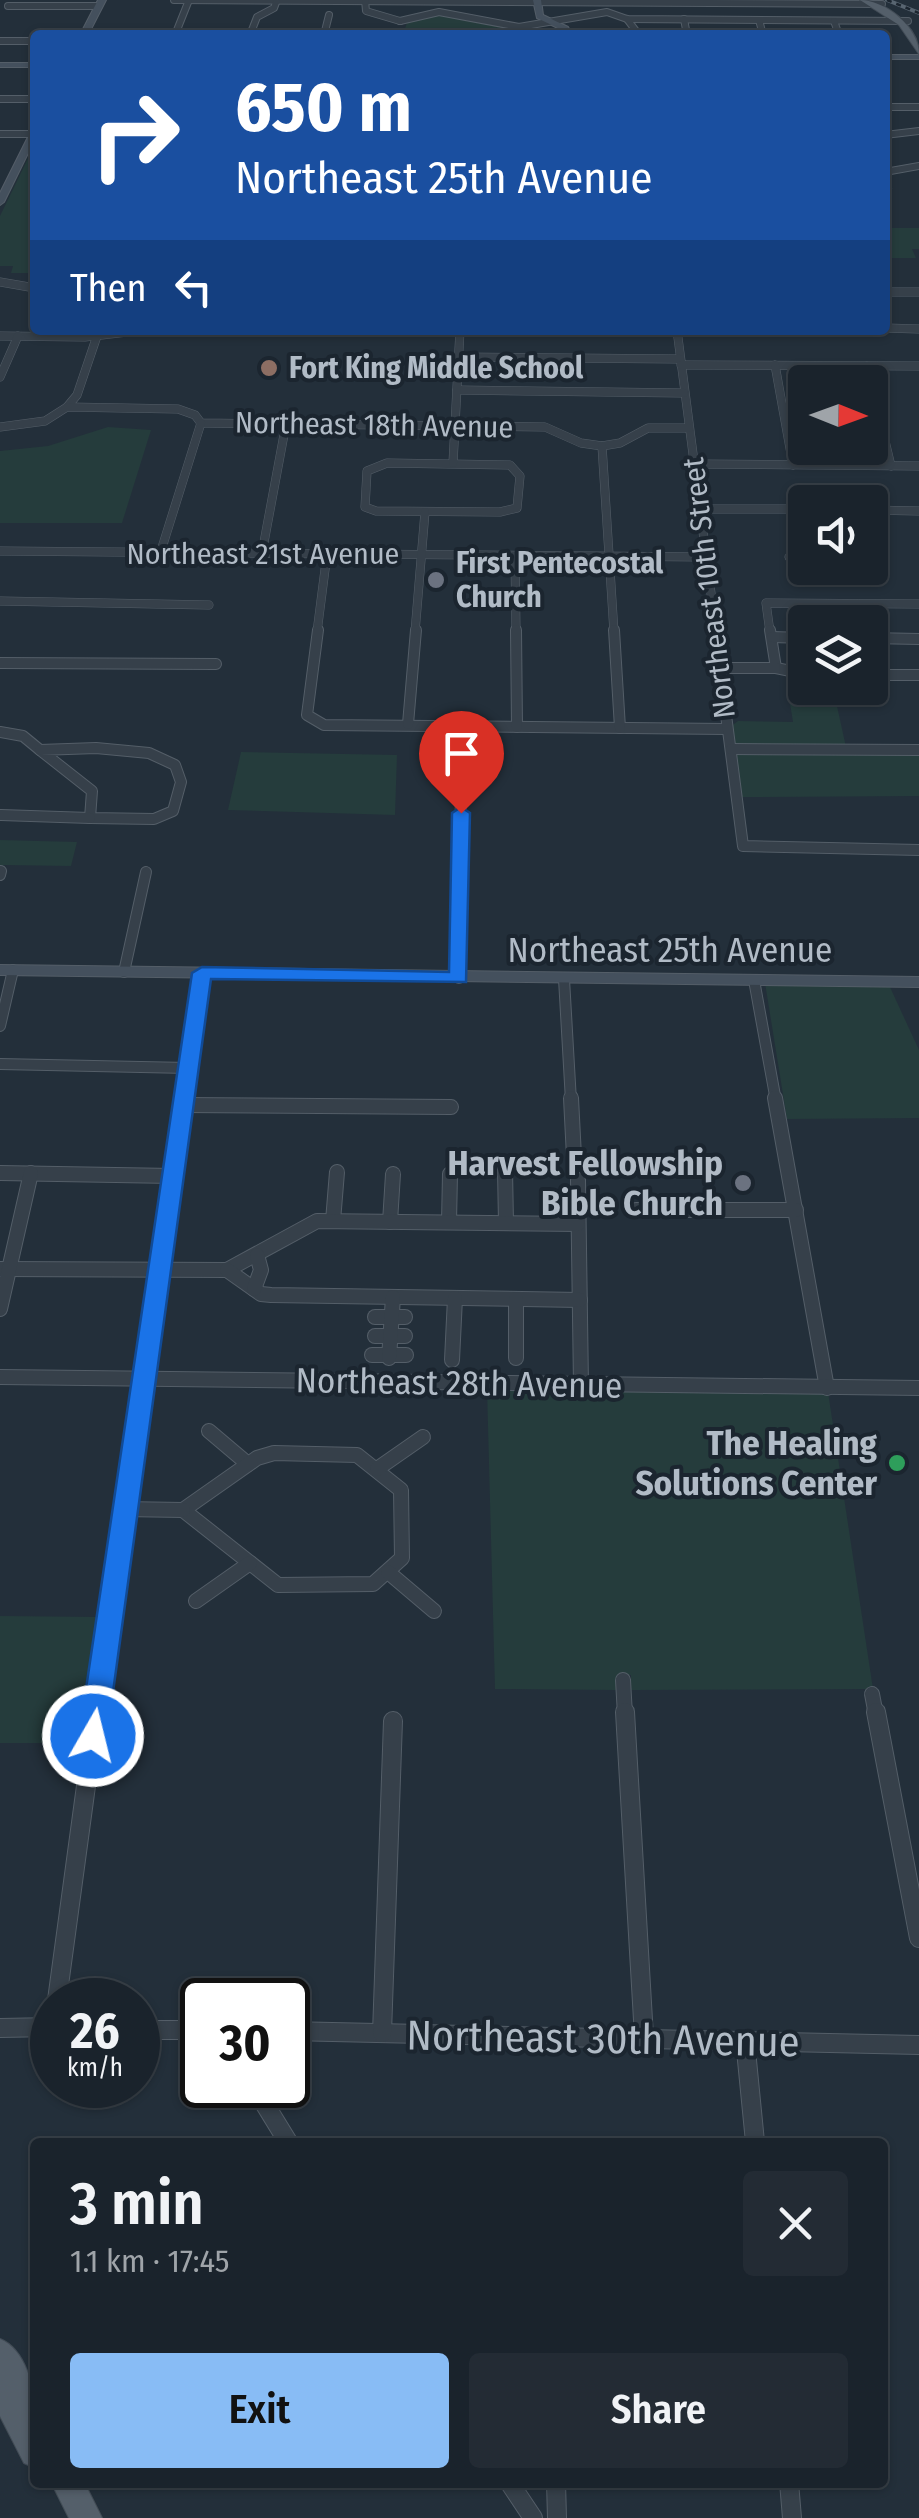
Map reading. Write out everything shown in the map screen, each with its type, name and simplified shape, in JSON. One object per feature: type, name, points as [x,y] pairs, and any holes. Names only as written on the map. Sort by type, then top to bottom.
[{"type":"main road","points":[[873,2],[919,34]]},
{"type":"main road","points":[[904,21],[919,54]]},
{"type":"main road","points":[[0,2354],[30,2411]]},
{"type":"main road","points":[[0,2384],[30,2442]]},
{"type":"street","points":[[174,0],[873,2]]},
{"type":"street","points":[[177,30],[189,0]]},
{"type":"street","points":[[537,0],[540,16],[565,30]]},
{"type":"street","points":[[252,30],[258,17],[272,10],[276,1]]},
{"type":"street","points":[[365,1],[366,11],[400,21],[439,12],[518,27],[607,12],[627,19],[904,21]]},
{"type":"street","points":[[606,1],[607,12]]},
{"type":"street","points":[[658,1],[659,19]]},
{"type":"street","points":[[9,5],[100,3],[86,30]]},
{"type":"street","points":[[325,30],[328,15]]},
{"type":"street","points":[[627,19],[635,30]]},
{"type":"street","points":[[684,19],[685,30]]},
{"type":"street","points":[[759,20],[761,30]]},
{"type":"street","points":[[834,20],[837,30]]},
{"type":"street","points":[[399,30],[400,21]]},
{"type":"street","points":[[0,41],[30,41]]},
{"type":"street","points":[[890,57],[919,54]]},
{"type":"street","points":[[0,65],[30,65]]},
{"type":"street","points":[[0,98],[30,99]]},
{"type":"street","points":[[890,107],[919,107]]},
{"type":"street","points":[[890,134],[919,131]]},
{"type":"street","points":[[0,134],[30,132]]},
{"type":"street","points":[[0,202],[30,140]]},
{"type":"street","points":[[890,171],[919,166]]},
{"type":"street","points":[[0,282],[30,287]]},
{"type":"street","points":[[890,292],[919,292]]},
{"type":"street","points":[[890,328],[919,328]]},
{"type":"street","points":[[0,336],[106,335]]},
{"type":"street","points":[[453,463],[460,335]]},
{"type":"street","name":"Northeast 10th Street","points":[[678,335],[743,846],[919,850]]},
{"type":"street","points":[[0,377],[18,336]]},
{"type":"street","points":[[67,407],[77,395],[98,336]]},
{"type":"street","points":[[458,357],[788,366]]},
{"type":"street","points":[[776,366],[788,436]]},
{"type":"street","points":[[888,366],[919,366]]},
{"type":"street","points":[[456,390],[684,393]]},
{"type":"street","name":"Northeast 18th Avenue","points":[[0,428],[45,420],[67,407],[178,409],[195,415],[201,423],[554,428],[581,444],[602,446]]},
{"type":"street","points":[[160,554],[201,423]]},
{"type":"street","points":[[262,553],[286,424]]},
{"type":"street","points":[[620,728],[602,446],[620,443],[648,428],[689,428]]},
{"type":"street","points":[[888,450],[892,466]]},
{"type":"street","points":[[387,463],[453,463],[500,464],[518,469],[517,508],[500,512],[425,512],[376,511],[365,507],[367,471],[387,463]]},
{"type":"street","points":[[694,464],[788,465]]},
{"type":"street","points":[[793,465],[919,466]]},
{"type":"street","points":[[700,508],[788,510]]},
{"type":"street","points":[[888,510],[919,510]]},
{"type":"street","points":[[408,724],[425,512]]},
{"type":"street","name":"Northeast 21st Avenue","points":[[0,551],[705,558]]},
{"type":"street","points":[[327,554],[307,714],[324,725],[726,729]]},
{"type":"street","points":[[515,556],[517,727]]},
{"type":"street","points":[[0,601],[209,605]]},
{"type":"street","points":[[776,668],[766,603],[919,604]]},
{"type":"street","points":[[772,637],[788,637]]},
{"type":"street","points":[[888,638],[919,639]]},
{"type":"street","points":[[0,663],[216,664]]},
{"type":"street","points":[[720,668],[788,670]]},
{"type":"street","points":[[888,674],[919,675]]},
{"type":"street","points":[[0,732],[23,736],[92,792],[90,818]]},
{"type":"street","points":[[1,814],[154,819],[167,816],[175,808],[181,782],[174,765],[157,756],[90,748],[40,750]]},
{"type":"street","points":[[58,763],[90,748]]},
{"type":"street","points":[[731,749],[919,750]]},
{"type":"street","points":[[459,978],[461,775]]},
{"type":"street","points":[[124,972],[146,872]]},
{"type":"street","points":[[0,1026],[6,970]]},
{"type":"street","name":"Northeast 25th Avenue","points":[[6,970],[919,982]]},
{"type":"street","points":[[61,1978],[123,1509],[202,973]]},
{"type":"street","points":[[564,979],[574,1157]]},
{"type":"street","points":[[754,980],[827,1388]]},
{"type":"street","points":[[0,1064],[188,1068]]},
{"type":"street","points":[[182,1105],[451,1107]]},
{"type":"street","points":[[506,1170],[506,1224]]},
{"type":"street","points":[[333,1221],[337,1172]]},
{"type":"street","points":[[0,1173],[173,1176]]},
{"type":"street","points":[[0,1310],[5,1269],[31,1173]]},
{"type":"street","points":[[390,1222],[393,1174]]},
{"type":"street","points":[[449,1222],[450,1174]]},
{"type":"street","points":[[578,1180],[581,1385]]},
{"type":"street","points":[[636,1210],[796,1210]]},
{"type":"street","points":[[5,1269],[227,1270],[310,1223],[333,1221],[578,1224]]},
{"type":"street","points":[[254,1289],[261,1270],[256,1256]]},
{"type":"street","points":[[227,1270],[271,1296],[580,1300]]},
{"type":"street","points":[[390,1357],[398,1336],[393,1298]]},
{"type":"street","points":[[452,1360],[454,1298]]},
{"type":"street","points":[[516,1299],[516,1358]]},
{"type":"street","points":[[375,1317],[398,1317]]},
{"type":"street","points":[[375,1336],[398,1336]]},
{"type":"street","points":[[372,1355],[406,1355]]},
{"type":"street","name":"Northeast 28th Avenue","points":[[0,1377],[919,1388]]},
{"type":"street","points":[[208,1431],[248,1464]]},
{"type":"street","points":[[377,1469],[423,1436]]},
{"type":"street","points":[[123,1509],[183,1510],[248,1464],[274,1453],[349,1453],[377,1469],[404,1494],[404,1554],[388,1572],[367,1586],[278,1585],[183,1510]]},
{"type":"street","points":[[196,1601],[250,1563]]},
{"type":"street","points":[[388,1572],[434,1610]]},
{"type":"street","points":[[624,1680],[644,2037]]},
{"type":"street","points":[[872,1694],[919,1938]]},
{"type":"street","points":[[382,2033],[393,1721]]},
{"type":"street","points":[[0,2028],[30,2028]]},
{"type":"street","name":"Northeast 30th Avenue","points":[[310,2031],[919,2045]]},
{"type":"street","points":[[745,2040],[755,2138]]},
{"type":"street","points":[[267,2108],[286,2138]]},
{"type":"street","points":[[513,2488],[532,2518]]},
{"type":"street","points":[[556,2488],[557,2518]]},
{"type":"street","points":[[790,2488],[792,2518]]},
{"type":"green space","points":[[435,13],[529,30],[404,30],[408,20]]},
{"type":"green space","points":[[30,154],[30,273],[11,273],[13,266],[0,266],[0,216]]},
{"type":"green space","points":[[890,228],[919,228],[919,249],[912,249],[916,258],[890,258]]},
{"type":"green space","points":[[108,427],[151,430],[122,523],[0,523],[0,451],[48,446]]},
{"type":"green space","points":[[790,705],[837,705],[846,747],[735,747],[730,727],[738,721],[793,722]]},
{"type":"green space","points":[[736,751],[919,753],[919,796],[742,797]]},
{"type":"green space","points":[[241,752],[397,755],[395,815],[228,810]]},
{"type":"green space","points":[[0,840],[77,842],[71,866],[0,868]]},
{"type":"green space","points":[[765,983],[889,985],[919,1050],[919,1118],[787,1119]]},
{"type":"green space","points":[[487,1388],[828,1392],[873,1689],[631,1690],[631,1675],[617,1675],[616,1690],[495,1689]]},
{"type":"green space","points":[[0,1616],[99,1617],[83,1743],[0,1743]]},
{"type":"railway","points":[[887,0],[919,13]]},
{"type":"place","name":"Fort King Middle School","points":[[269,368]]},
{"type":"place","name":"First Pentecostal Church","points":[[436,580]]},
{"type":"place","name":"Harvest Fellowship Bible Church","points":[[743,1183]]},
{"type":"place","name":"The Healing Solutions Center","points":[[897,1463]]},
{"type":"route","points":[[93,1736],[202,973],[459,978],[461,813]]}]
